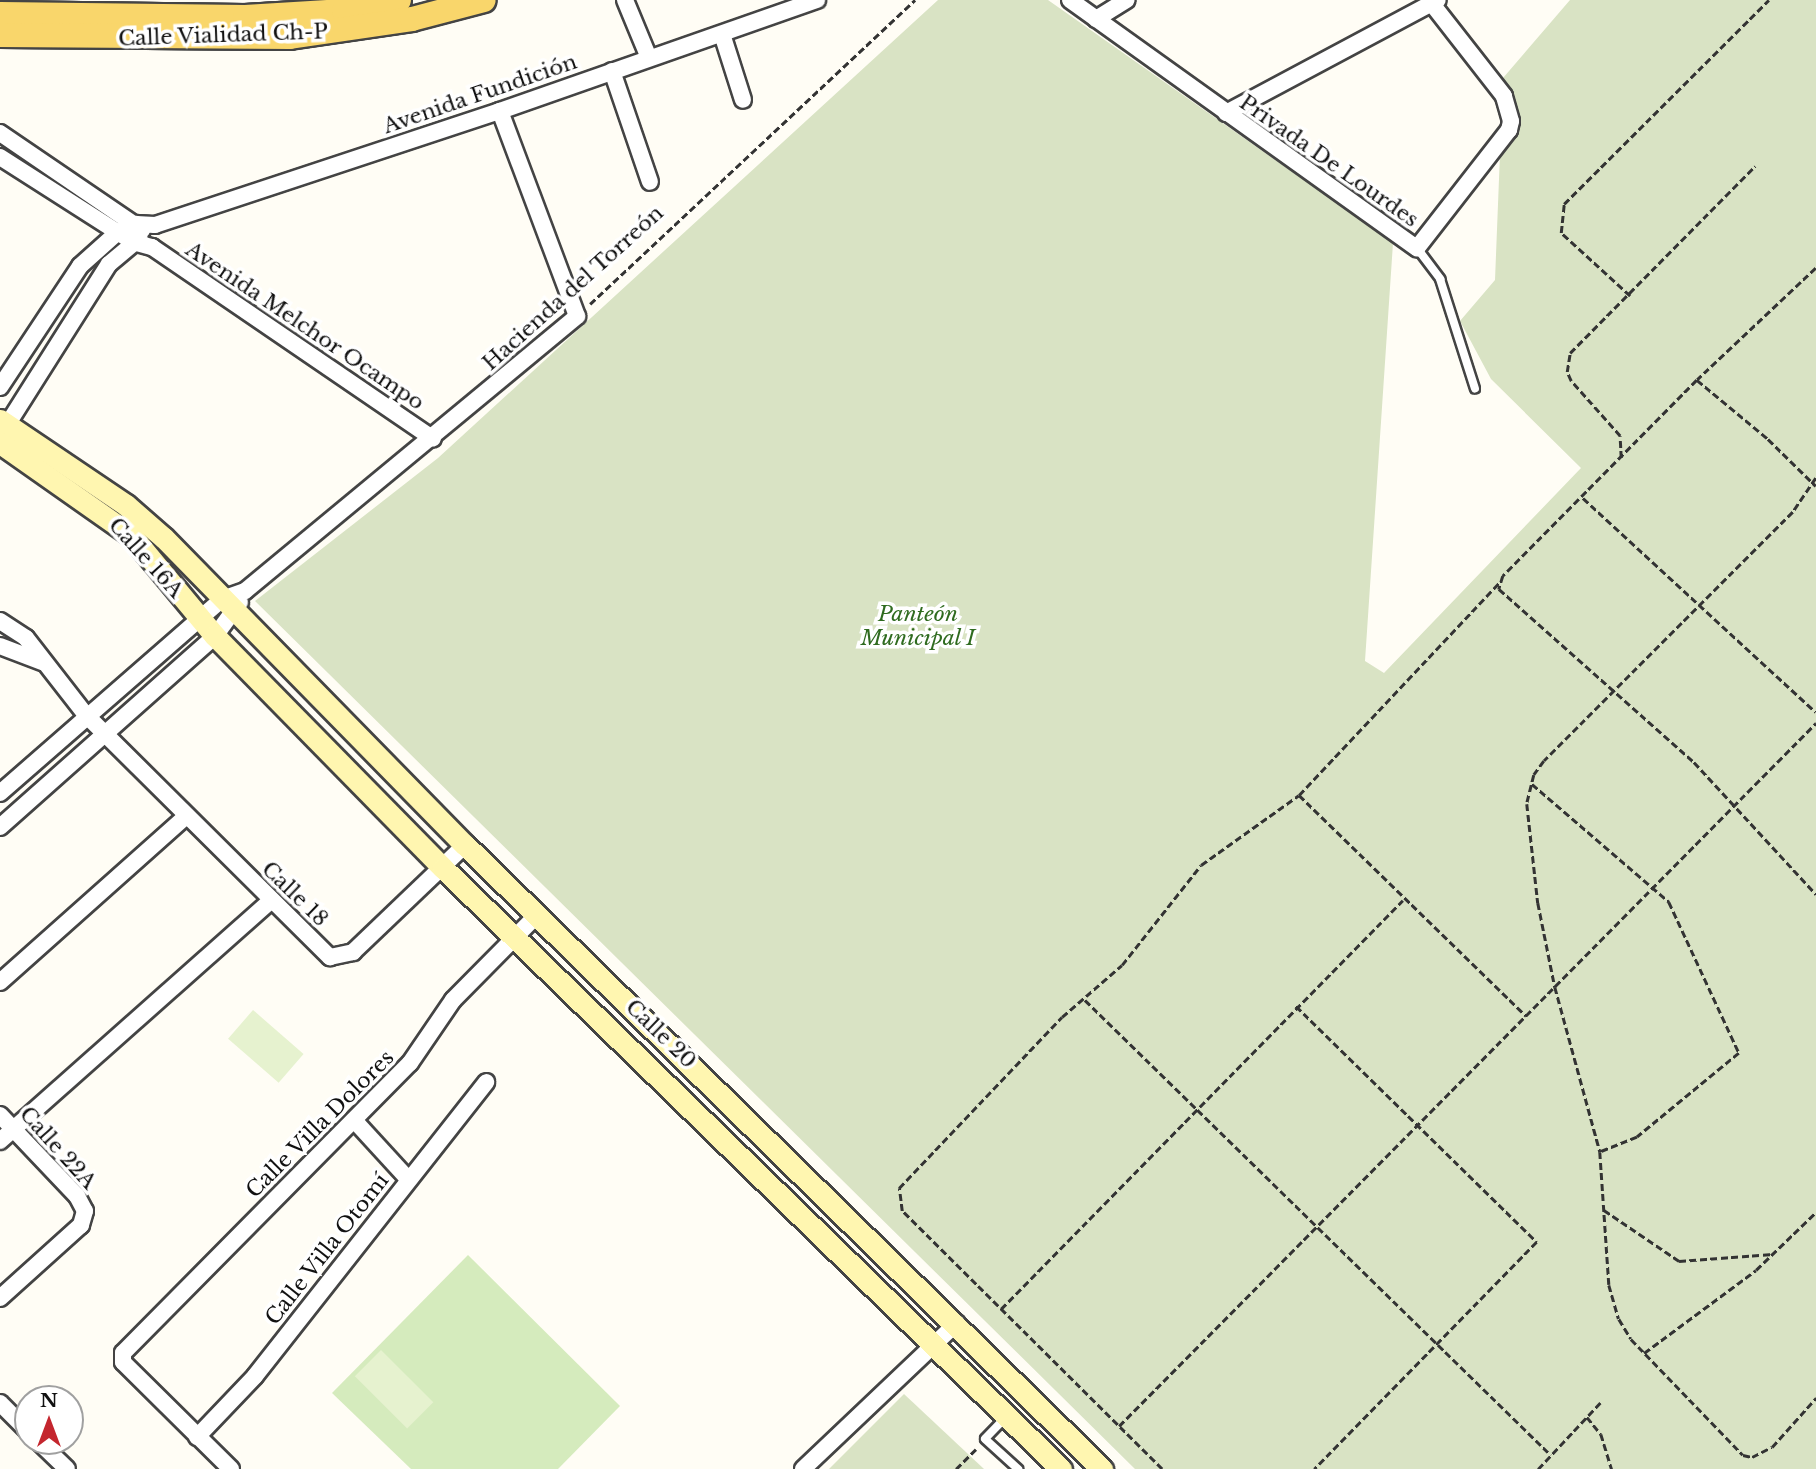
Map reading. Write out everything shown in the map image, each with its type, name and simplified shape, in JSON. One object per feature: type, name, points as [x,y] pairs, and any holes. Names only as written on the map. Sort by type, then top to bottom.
[{"type":"main road","name":"Calle Vialidad Ch-P","points":[[0,14],[245,17],[344,10],[399,0]]},
{"type":"main road","name":"Calle Vialidad Ch-P","points":[[0,35],[290,37],[412,19],[484,0]]},
{"type":"main road","name":"Calle 16A","points":[[2,431],[142,517],[229,606]]},
{"type":"main road","name":"Calle 16A","points":[[2,431],[122,527],[215,635]]},
{"type":"main road","name":"Calle 20","points":[[229,606],[465,845],[957,1324],[1090,1465]]},
{"type":"main road","name":"Calle 20","points":[[215,635],[443,868],[516,934],[1061,1469]]},
{"type":"main road","points":[[336,759],[359,738]]},
{"type":"main road","points":[[731,1147],[755,1126]]},
{"type":"street","points":[[625,0],[649,58]]},
{"type":"street","name":"Avenida Fundición","points":[[145,234],[817,0]]},
{"type":"street","name":"Privada De Lourdes","points":[[1070,0],[1417,248],[1510,130],[1511,121],[1504,96],[1433,1]]},
{"type":"street","points":[[1096,19],[1127,0]]},
{"type":"street","points":[[1226,113],[1433,1]]},
{"type":"street","points":[[722,34],[743,100]]},
{"type":"street","points":[[612,71],[650,182]]},
{"type":"street","points":[[500,111],[577,316]]},
{"type":"street","name":"Avenida Melchor Ocampo","points":[[0,133],[433,439]]},
{"type":"street","name":"Avenida Melchor Ocampo","points":[[0,157],[118,232],[145,234]]},
{"type":"street","points":[[0,387],[80,266],[118,232]]},
{"type":"street","points":[[2,431],[99,278],[145,234]]},
{"type":"street","name":"Hacienda del Torreón","points":[[229,606],[433,439],[577,316]]},
{"type":"street","points":[[0,793],[86,715],[200,619],[229,606]]},
{"type":"street","points":[[0,827],[215,635],[229,606]]},
{"type":"street","name":"Calle 18","points":[[0,621],[26,638],[42,662],[86,715],[323,951],[339,958],[353,952],[465,845]]},
{"type":"street","points":[[0,646],[42,662]]},
{"type":"street","points":[[0,982],[186,816]]},
{"type":"street","points":[[0,1141],[271,900]]},
{"type":"street","name":"Calle Villa Dolores","points":[[197,1437],[122,1356],[410,1063],[453,1000],[538,914]]},
{"type":"street","name":"Calle Villa Otomí","points":[[197,1437],[255,1376],[486,1082]]},
{"type":"street","name":"Calle 22A","points":[[0,1115],[77,1196],[85,1210],[81,1225],[0,1298]]},
{"type":"street","points":[[354,1120],[408,1179]]},
{"type":"street","points":[[803,1469],[957,1324]]},
{"type":"street","points":[[0,1403],[14,1417]]},
{"type":"street","points":[[197,1437],[231,1469]]},
{"type":"street","points":[[52,1455],[66,1469]]},
{"type":"lane","points":[[1417,248],[1440,279],[1475,389]]},
{"type":"lane","points":[[1008,1415],[985,1439],[1018,1469]]},
{"type":"path","name":"Hacienda del Torreón","points":[[577,316],[915,0]]},
{"type":"path","points":[[1630,296],[1561,233],[1564,204],[1769,0]]},
{"type":"path","points":[[1621,458],[1620,436],[1571,381],[1566,362],[1578,344],[1630,296],[1755,166]]},
{"type":"path","points":[[1162,1469],[902,1211],[897,1194],[902,1182],[1062,1017],[1122,965],[1201,865],[1299,795],[1696,380],[1816,268]]},
{"type":"path","points":[[1696,380],[1769,439],[1815,485]]},
{"type":"path","points":[[1816,478],[1815,485],[1793,512],[1544,761],[1531,783],[1527,819],[1555,987],[1601,1152],[1609,1285],[1619,1319],[1644,1353],[1743,1455],[1752,1457],[1772,1447],[1816,1398]]},
{"type":"path","points":[[1583,498],[1816,712]]},
{"type":"path","points":[[1500,582],[1503,596],[1614,693],[1735,806],[1816,894]]},
{"type":"path","points":[[1119,1426],[1816,723]]},
{"type":"path","points":[[1531,783],[1669,902],[1739,1053],[1637,1137],[1601,1152]]},
{"type":"path","points":[[1299,795],[1403,900],[1526,1016]]},
{"type":"path","points":[[1001,1309],[1403,900]]},
{"type":"path","points":[[1085,999],[1551,1455]]},
{"type":"path","points":[[1296,1006],[1537,1242],[1315,1469]]},
{"type":"path","points":[[1604,1210],[1679,1261],[1773,1254]]},
{"type":"path","points":[[1644,1353],[1773,1254],[1816,1212]]},
{"type":"path","points":[[1538,1469],[1600,1403]]},
{"type":"path","points":[[1587,1417],[1601,1434],[1612,1469]]},
{"type":"path","points":[[956,1469],[985,1439]]},
{"type":"green space","name":"Panteón Municipal I","points":[[938,0],[1048,0],[1393,243],[1365,661],[1384,673],[1581,468],[1491,379],[1460,321],[1495,280],[1503,78],[1570,0],[1816,0],[1816,1469],[1135,1469],[255,601],[438,458]]},
{"type":"green space","points":[[253,1010],[304,1054],[279,1083],[228,1039]]},
{"type":"green space","points":[[468,1255],[620,1406],[558,1469],[411,1469],[332,1393]]},
{"type":"green space","points":[[381,1350],[433,1402],[407,1428],[355,1376]]},
{"type":"green space","points":[[904,1394],[984,1469],[829,1469]]}]
